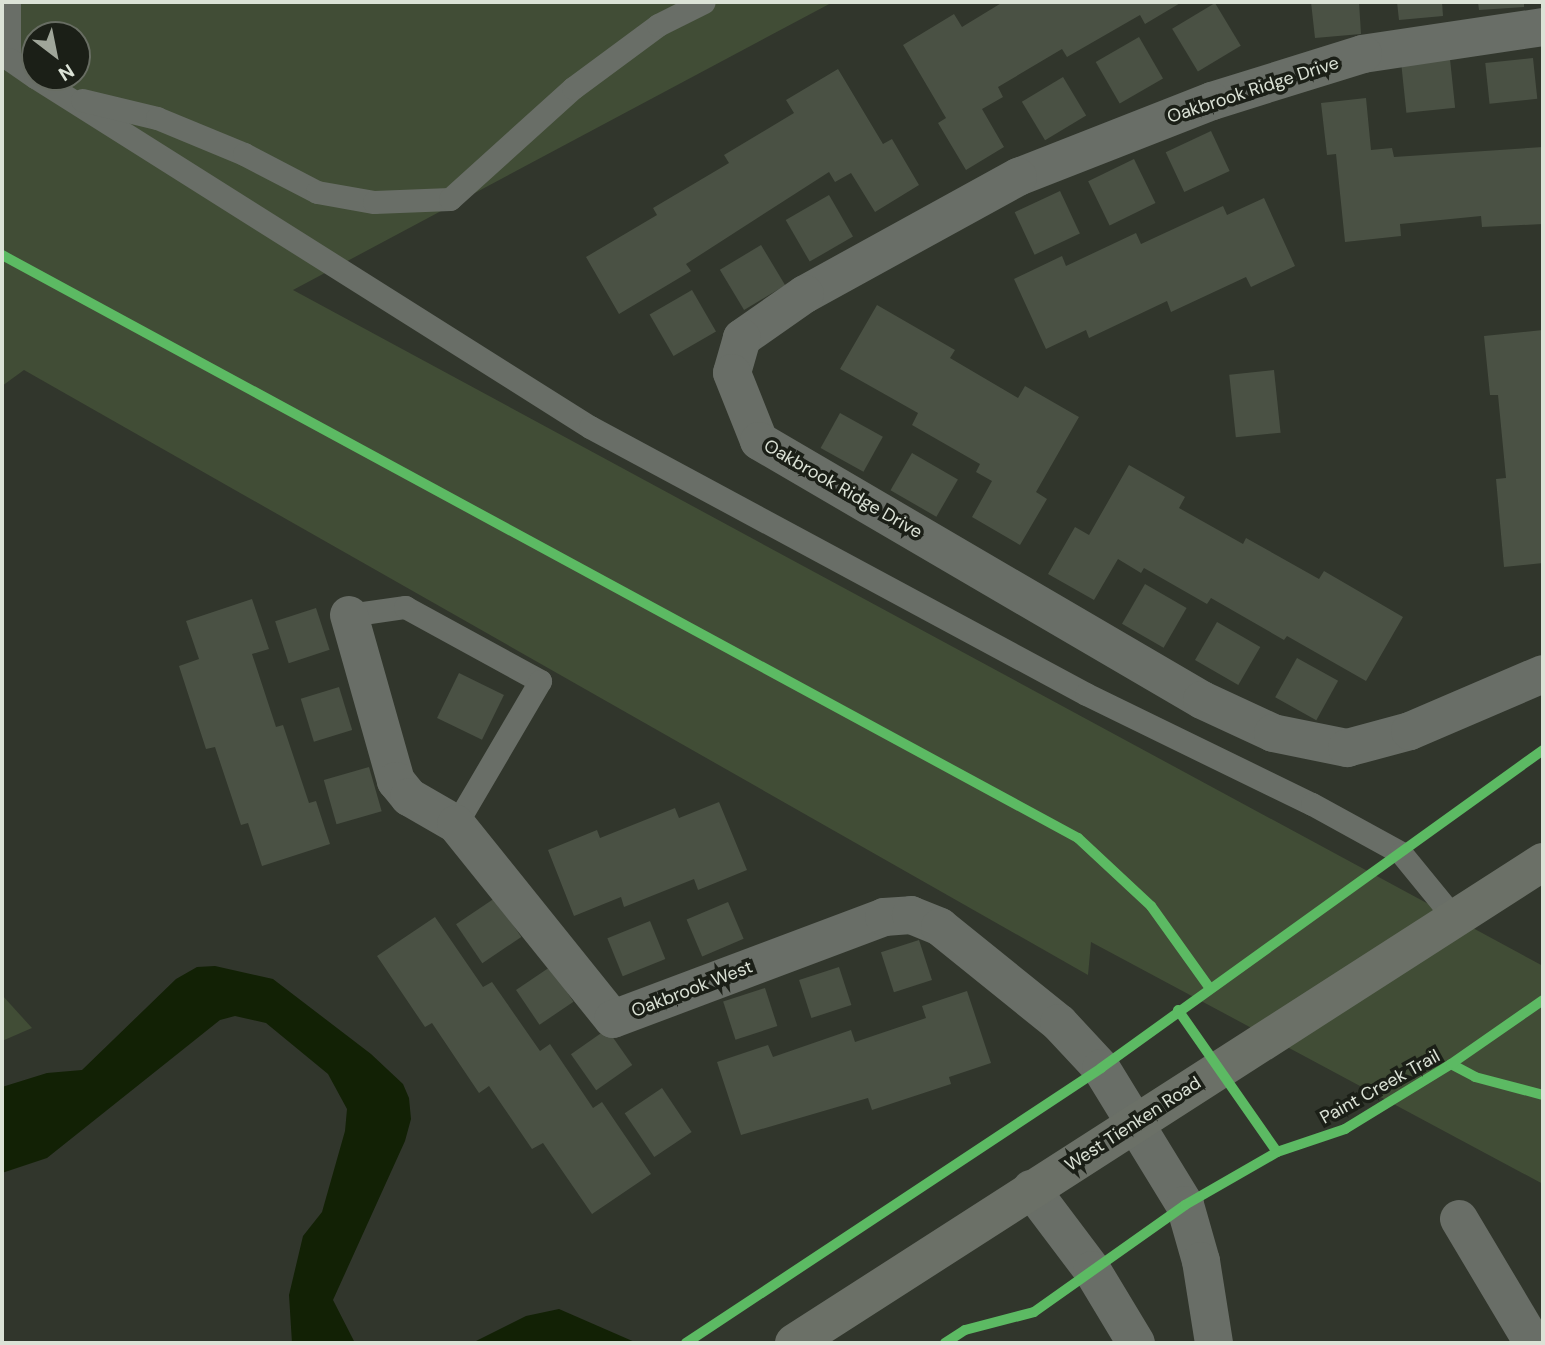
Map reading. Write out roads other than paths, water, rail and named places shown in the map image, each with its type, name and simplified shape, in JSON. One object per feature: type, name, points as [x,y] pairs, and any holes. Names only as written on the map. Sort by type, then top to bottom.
[{"type":"main road","name":"West Tienken Road","points":[[794,1343],[1543,862]]},
{"type":"street","name":"Oakbrook Ridge Drive","points":[[1543,27],[1363,54],[1212,101],[1018,177],[805,294],[742,338],[732,373],[759,442],[1202,700],[1273,733],[1347,748],[1410,731],[1543,674]]},
{"type":"street","name":"Oakbrook West","points":[[349,615],[396,781],[409,797],[456,824],[613,1019],[884,917],[911,915],[940,927],[1059,1023],[1101,1069],[1135,1122]]},
{"type":"street","points":[[1135,1122],[1191,1221],[1214,1343]]},
{"type":"street","points":[[1031,1189],[1092,1270],[1136,1343]]},
{"type":"street","points":[[1459,1219],[1533,1343]]},
{"type":"lane","points":[[9,2],[5,59],[21,69]]},
{"type":"lane","points":[[64,96],[157,118],[244,154],[317,192],[374,202],[450,199],[573,88],[658,25],[704,2]]},
{"type":"lane","points":[[56,91],[590,427],[1086,694],[1312,804],[1401,853],[1454,918]]},
{"type":"lane","points":[[349,615],[405,607],[540,681],[456,824]]}]
